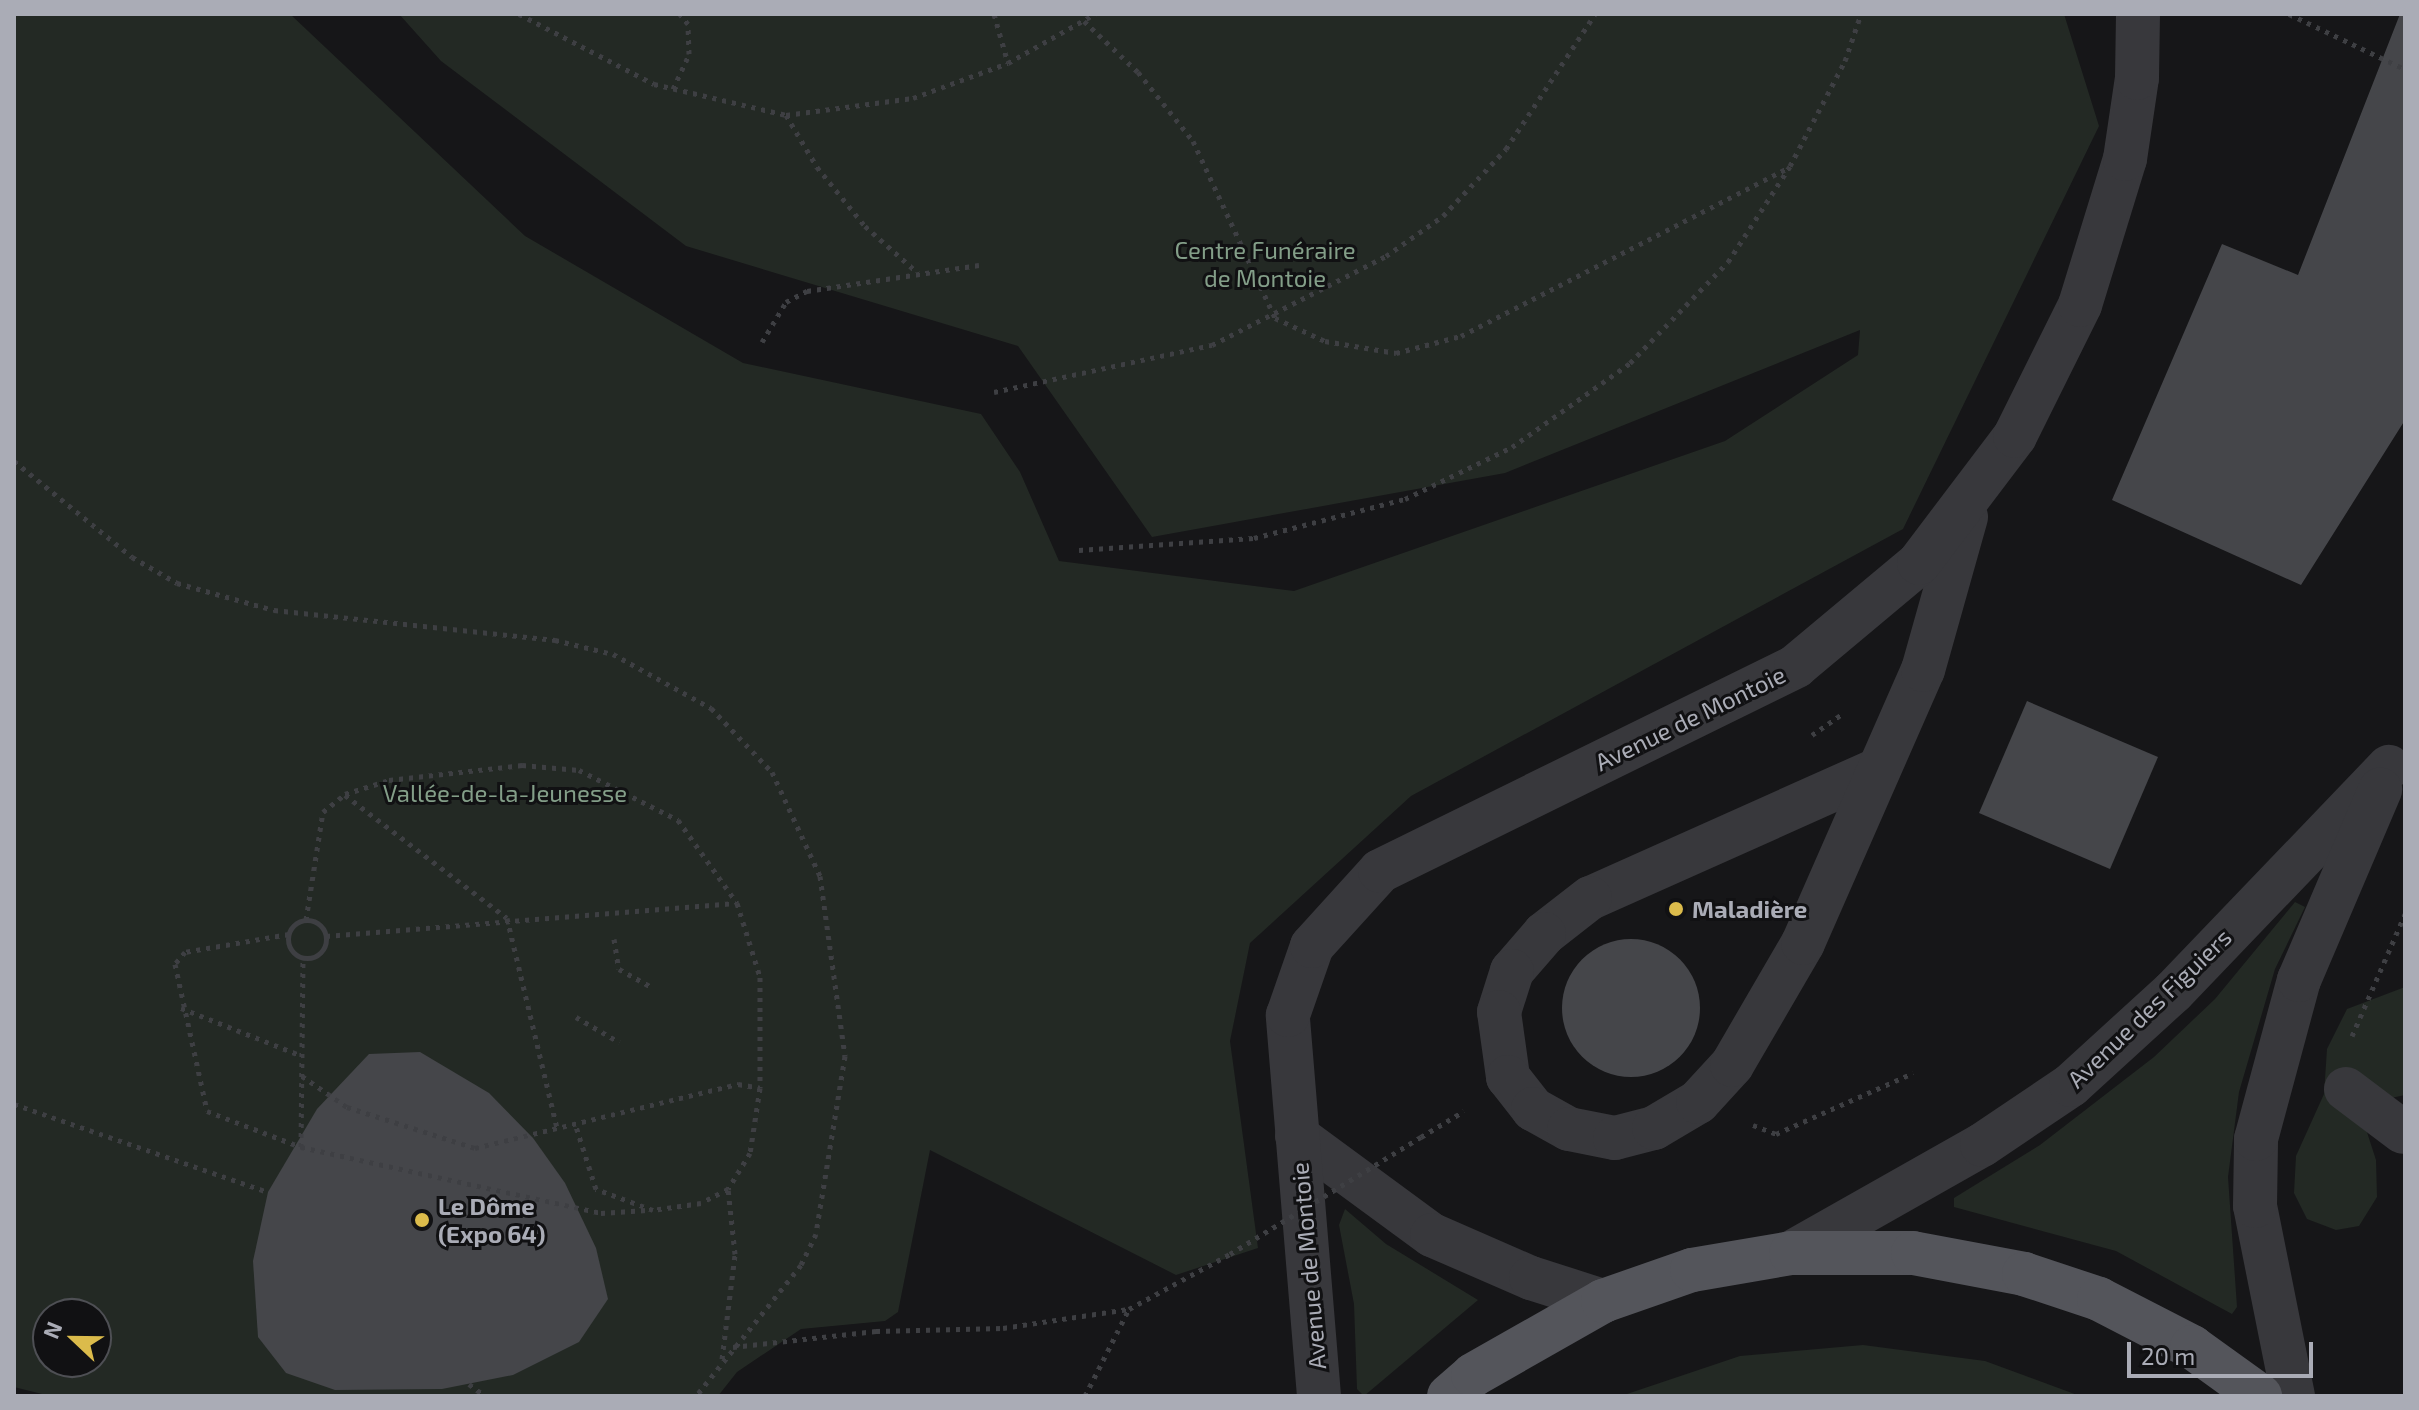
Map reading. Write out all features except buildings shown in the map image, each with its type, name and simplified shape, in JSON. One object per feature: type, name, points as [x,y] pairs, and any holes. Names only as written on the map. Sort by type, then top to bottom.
[{"type":"main road","points":[[1449,1396],[1473,1375],[1603,1301],[1692,1270],[1791,1253],[1913,1253],[2024,1274],[2099,1299],[2178,1340],[2260,1396]]},
{"type":"street","name":"Avenue de Montoie","points":[[1319,1396],[1288,1015],[1312,946],[1342,906],[1380,871],[1421,848],[1796,666],[1919,563],[1970,503],[2015,436],[2080,305],[2110,220],[2137,78],[2138,14]]},
{"type":"street","points":[[1879,769],[1590,898],[1544,934],[1512,971],[1499,1012],[1508,1077],[1533,1109],[1569,1129],[1615,1138],[1654,1128],[1698,1102],[1732,1065],[1789,969],[1879,769],[1923,670],[1970,503]]},
{"type":"street","name":"Avenue des Figuiers","points":[[1791,1253],[1982,1145],[2071,1085],[2173,992],[2397,755]]},
{"type":"street","name":"Avenue des Figuiers","points":[[2293,1396],[2255,1206],[2256,1139],[2299,980],[2397,755]]},
{"type":"street","points":[[2346,1089],[2403,1132]]},
{"type":"street","name":"Avenue de Montoie","points":[[1297,1136],[1432,1235],[1531,1278],[1603,1301]]},
{"type":"path","points":[[519,14],[598,59],[673,89],[786,115],[913,98],[1008,63],[1095,14]]},
{"type":"path","points":[[673,89],[689,54],[688,24],[680,14]]},
{"type":"path","points":[[994,14],[1008,63]]},
{"type":"path","points":[[994,392],[1212,345],[1275,318],[1386,256],[1443,216],[1506,149],[1595,14]]},
{"type":"path","points":[[1079,550],[1254,538],[1405,499],[1512,447],[1630,363],[1728,262],[1790,166],[1845,61],[1861,14]]},
{"type":"path","points":[[2289,14],[2405,69]]},
{"type":"path","points":[[1084,21],[1138,72],[1193,141],[1275,318],[1325,341],[1396,353],[1461,336],[1790,166]]},
{"type":"path","points":[[786,115],[817,167],[865,226],[919,273]]},
{"type":"path","points":[[762,342],[786,302],[807,291],[979,265]]},
{"type":"path","points":[[14,461],[132,557],[177,583],[274,610],[555,640],[613,654],[668,679],[745,737],[798,819],[820,876],[845,1056],[816,1234],[801,1265],[732,1347],[696,1396]]},
{"type":"path","points":[[522,765],[579,770],[678,820],[737,903],[760,977],[760,1088],[750,1153],[728,1189],[701,1203],[601,1213],[301,1147],[207,1111],[180,1007],[175,964],[185,952],[289,934],[306,920],[316,830],[323,812],[345,794],[389,780],[522,765]]},
{"type":"path","points":[[345,794],[507,918],[557,1128]]},
{"type":"path","points":[[326,936],[507,918],[737,903]]},
{"type":"path","points":[[2349,1043],[2405,914]]},
{"type":"path","points":[[303,957],[320,952],[326,936],[322,926],[306,920]]},
{"type":"path","points":[[289,934],[290,946],[303,957]]},
{"type":"path","points":[[614,939],[619,969],[650,986]]},
{"type":"path","points":[[301,1147],[303,957]]},
{"type":"path","points":[[180,1007],[302,1056]]},
{"type":"path","points":[[576,1017],[619,1042]]},
{"type":"path","points":[[1752,1125],[1776,1134],[1913,1073]]},
{"type":"path","points":[[302,1076],[347,1107],[475,1148],[738,1084],[760,1088]]},
{"type":"path","points":[[14,1104],[268,1192]]},
{"type":"path","points":[[732,1347],[876,1331],[1003,1328],[1129,1309],[1230,1254],[1466,1110]]},
{"type":"path","points":[[575,1123],[596,1189],[653,1210]]},
{"type":"path","points":[[722,1360],[735,1254],[728,1189]]},
{"type":"path","points":[[1085,1396],[1129,1309]]},
{"type":"path","points":[[469,1384],[485,1396]]},
{"type":"green space","points":[[14,14],[290,14],[525,236],[743,363],[981,414],[1020,472],[1059,561],[1294,591],[1725,441],[1858,355],[1860,330],[1505,473],[1152,537],[1018,346],[686,246],[441,61],[399,14],[2064,14],[2099,126],[1903,529],[1411,796],[1250,943],[1230,1041],[1258,1248],[1176,1275],[930,1150],[898,1312],[885,1321],[801,1329],[737,1372],[718,1396],[50,1396],[14,1387]]},
{"type":"green space","points":[[2295,902],[2305,907],[2275,969],[2239,1092],[2228,1177],[2237,1307],[2232,1314],[2116,1251],[1954,1207],[1954,1198],[2040,1145],[2154,1057],[2215,999]]},
{"type":"green space","points":[[2405,987],[2405,1095],[2382,1100],[2364,1123],[2376,1160],[2377,1197],[2359,1226],[2336,1230],[2307,1219],[2294,1193],[2296,1156],[2324,1094],[2327,1049],[2347,1009]]},
{"type":"green space","points":[[1345,1209],[1386,1244],[1478,1300],[1364,1396],[1357,1389],[1354,1304],[1339,1225]]},
{"type":"green space","points":[[1863,1345],[1985,1361],[2080,1396],[1621,1396],[1740,1356]]},
{"type":"place","name":"Maladière","points":[[1676,909]]},
{"type":"place","name":"Le Dôme (Expo 64)","points":[[422,1220]]},
{"type":"park label","name":"Centre Funéraire de Montoie","points":[[1265,264]]},
{"type":"park label","name":"Vallée-de-la-Jeunesse","points":[[505,793]]}]
